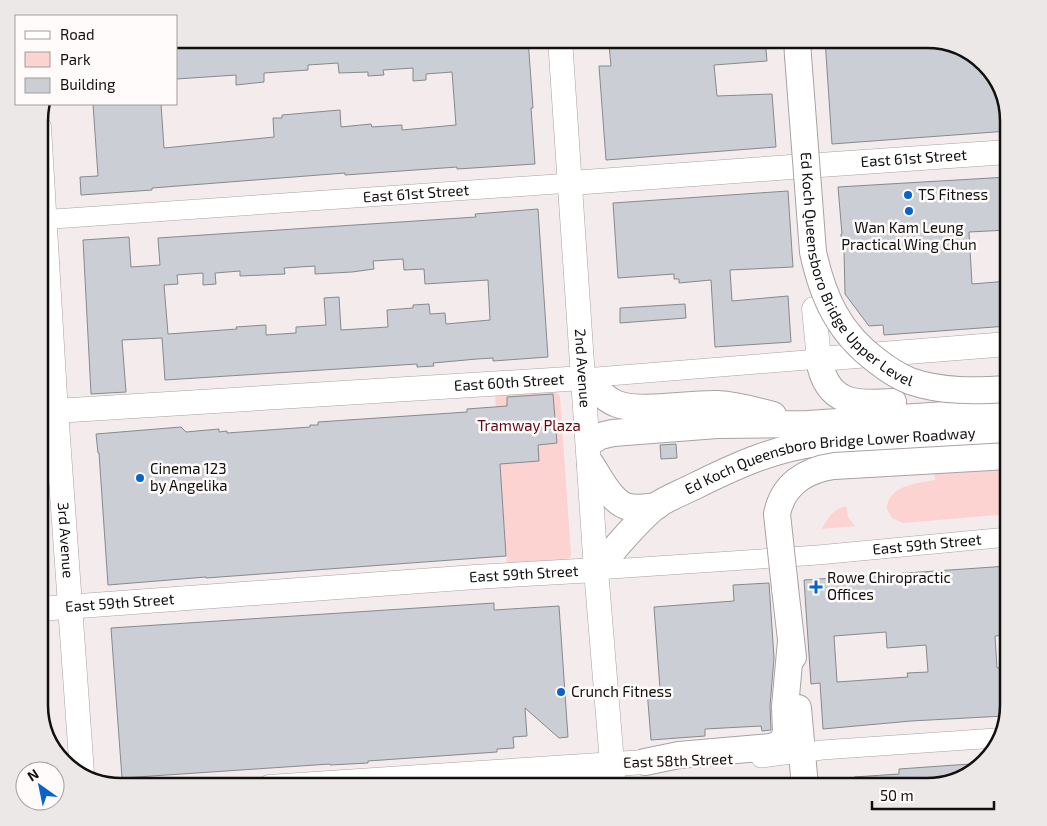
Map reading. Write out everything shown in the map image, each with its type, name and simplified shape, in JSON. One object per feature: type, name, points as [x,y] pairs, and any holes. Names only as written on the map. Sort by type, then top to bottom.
[{"type":"highway","name":"Ed Koch Queensboro Bridge Upper Level","points":[[798,48],[813,252],[818,276],[826,299],[839,322],[854,342],[869,355],[887,369],[910,381],[954,390],[1000,389]]},
{"type":"highway","points":[[819,359],[822,375],[831,390],[844,400],[850,402],[874,404],[1000,396]]},
{"type":"highway","points":[[584,378],[608,399],[625,406],[732,405],[808,424]]},
{"type":"highway","points":[[657,506],[637,508],[621,503],[612,494],[590,453],[600,436],[613,432],[717,425],[808,424],[1000,412]]},
{"type":"highway","name":"Ed Koch Queensboro Bridge Lower Roadway","points":[[657,506],[710,478],[767,454],[794,447],[818,443],[1000,432]]},
{"type":"highway","points":[[804,778],[777,514],[786,490],[802,476],[824,467],[1000,456]]},
{"type":"highway","points":[[596,570],[657,506]]},
{"type":"highway","points":[[645,762],[680,754],[771,747],[782,743],[786,732],[785,707],[791,641]]},
{"type":"main road","name":"2nd Avenue","points":[[561,48],[590,453],[596,570],[613,778]]},
{"type":"main road","name":"East 61st Street","points":[[820,165],[1000,153]]},
{"type":"main road","name":"East 61st Street","points":[[571,183],[791,167]]},
{"type":"main road","points":[[814,309],[819,359]]},
{"type":"main road","name":"East 60th Street","points":[[819,359],[1000,345]]},
{"type":"main road","name":"East 60th Street","points":[[48,411],[584,378]]},
{"type":"main road","name":"3rd Avenue","points":[[48,411],[70,607],[82,767]]},
{"type":"main road","name":"East 59th Street","points":[[48,608],[596,570]]},
{"type":"main road","name":"East 58th Street","points":[[403,778],[645,762]]},
{"type":"street","name":"East 61st Street","points":[[48,219],[571,183]]},
{"type":"street","name":"East 60th Street","points":[[584,378],[819,359]]},
{"type":"street","points":[[946,451],[1000,447]]},
{"type":"street","name":"East 59th Street","points":[[596,570],[876,550],[1000,538]]},
{"type":"street","name":"East 58th Street","points":[[645,762],[681,763],[778,756],[822,750],[992,738]]},
{"type":"green space","name":"Tramway Plaza","points":[[555,391],[560,396],[571,555],[570,558],[564,560],[507,564],[495,395]]},
{"type":"green space","points":[[1000,468],[1000,515],[903,523],[892,518],[887,509],[888,501],[892,495],[912,484],[935,480],[934,470]]},
{"type":"green space","points":[[846,506],[848,517],[855,526],[822,529],[832,514]]},
{"type":"building","points":[[178,48],[529,48],[535,164],[457,169],[457,167],[345,175],[345,173],[81,195],[80,177],[98,176],[93,105],[161,105],[164,148],[274,137],[273,118],[282,118],[282,115],[340,110],[341,127],[371,124],[372,127],[402,125],[402,130],[456,125],[452,72],[426,74],[426,80],[413,81],[413,68],[383,70],[384,75],[368,76],[368,72],[339,73],[338,63],[308,65],[308,70],[264,73],[264,82],[236,85],[236,75],[178,79]]},
{"type":"building","points":[[609,48],[766,48],[767,61],[714,65],[717,96],[772,94],[776,147],[606,160],[599,66],[611,66]]},
{"type":"building","points":[[826,48],[926,48],[950,51],[963,57],[981,72],[992,88],[997,102],[1000,132],[832,144]]},
{"type":"building","points":[[1000,177],[1000,230],[969,232],[972,284],[1000,282],[1000,327],[884,335],[883,325],[869,326],[845,294],[844,250],[842,250],[838,187]]},
{"type":"building","points":[[788,191],[793,267],[730,270],[732,301],[788,296],[791,342],[715,347],[711,280],[679,283],[679,279],[674,279],[674,274],[618,278],[613,203]]},
{"type":"building","points":[[538,209],[548,357],[493,361],[493,358],[433,363],[434,366],[417,367],[417,364],[165,380],[162,338],[122,340],[126,392],[91,394],[83,240],[129,237],[131,267],[160,265],[158,238],[476,217],[475,214]],"holes":[[[403,259],[404,270],[424,269],[425,284],[488,280],[490,320],[446,324],[445,313],[430,314],[429,304],[413,305],[413,308],[387,310],[388,327],[341,330],[339,297],[324,298],[326,325],[296,327],[296,333],[266,335],[266,325],[168,334],[164,285],[178,284],[177,275],[203,273],[203,285],[216,284],[215,273],[240,271],[240,276],[285,274],[284,268],[315,266],[315,274],[352,272],[374,269],[373,261]]]},
{"type":"building","points":[[685,304],[686,318],[620,323],[620,308]]},
{"type":"building","points":[[553,394],[557,443],[538,445],[539,461],[500,464],[506,556],[108,585],[96,434],[181,427],[186,432],[219,429],[219,432],[227,431],[227,433],[310,427],[310,425],[318,425],[318,422],[467,412],[467,409],[507,406],[507,397]]},
{"type":"building","points":[[676,444],[677,458],[661,459],[660,445]]},
{"type":"building","points":[[1000,567],[1000,636],[995,636],[997,668],[1000,668],[998,716],[911,721],[823,729],[820,683],[811,684],[804,580]],"holes":[[[886,632],[887,648],[926,645],[928,672],[907,673],[908,677],[837,682],[834,636]]]},
{"type":"building","points":[[769,583],[774,658],[770,706],[771,730],[762,731],[761,726],[705,729],[705,736],[651,740],[647,690],[660,689],[654,607],[734,601],[733,585]]},
{"type":"building","points":[[494,603],[494,610],[559,606],[568,737],[559,738],[525,708],[527,736],[513,737],[514,748],[497,749],[497,752],[368,761],[368,763],[122,778],[111,628]]},
{"type":"building","points":[[970,764],[959,771],[936,778],[854,778],[899,774],[899,769]]},
{"type":"place","name":"TS Fitness","points":[[908,195]]},
{"type":"place","name":"Wan Kam Leung Practical Wing Chun","points":[[909,211]]},
{"type":"place","name":"Cinema 123 by Angelika","points":[[140,478]]},
{"type":"place","name":"Rowe Chiropractic Offices","points":[[816,587]]},
{"type":"place","name":"Crunch Fitness","points":[[561,692]]}]
